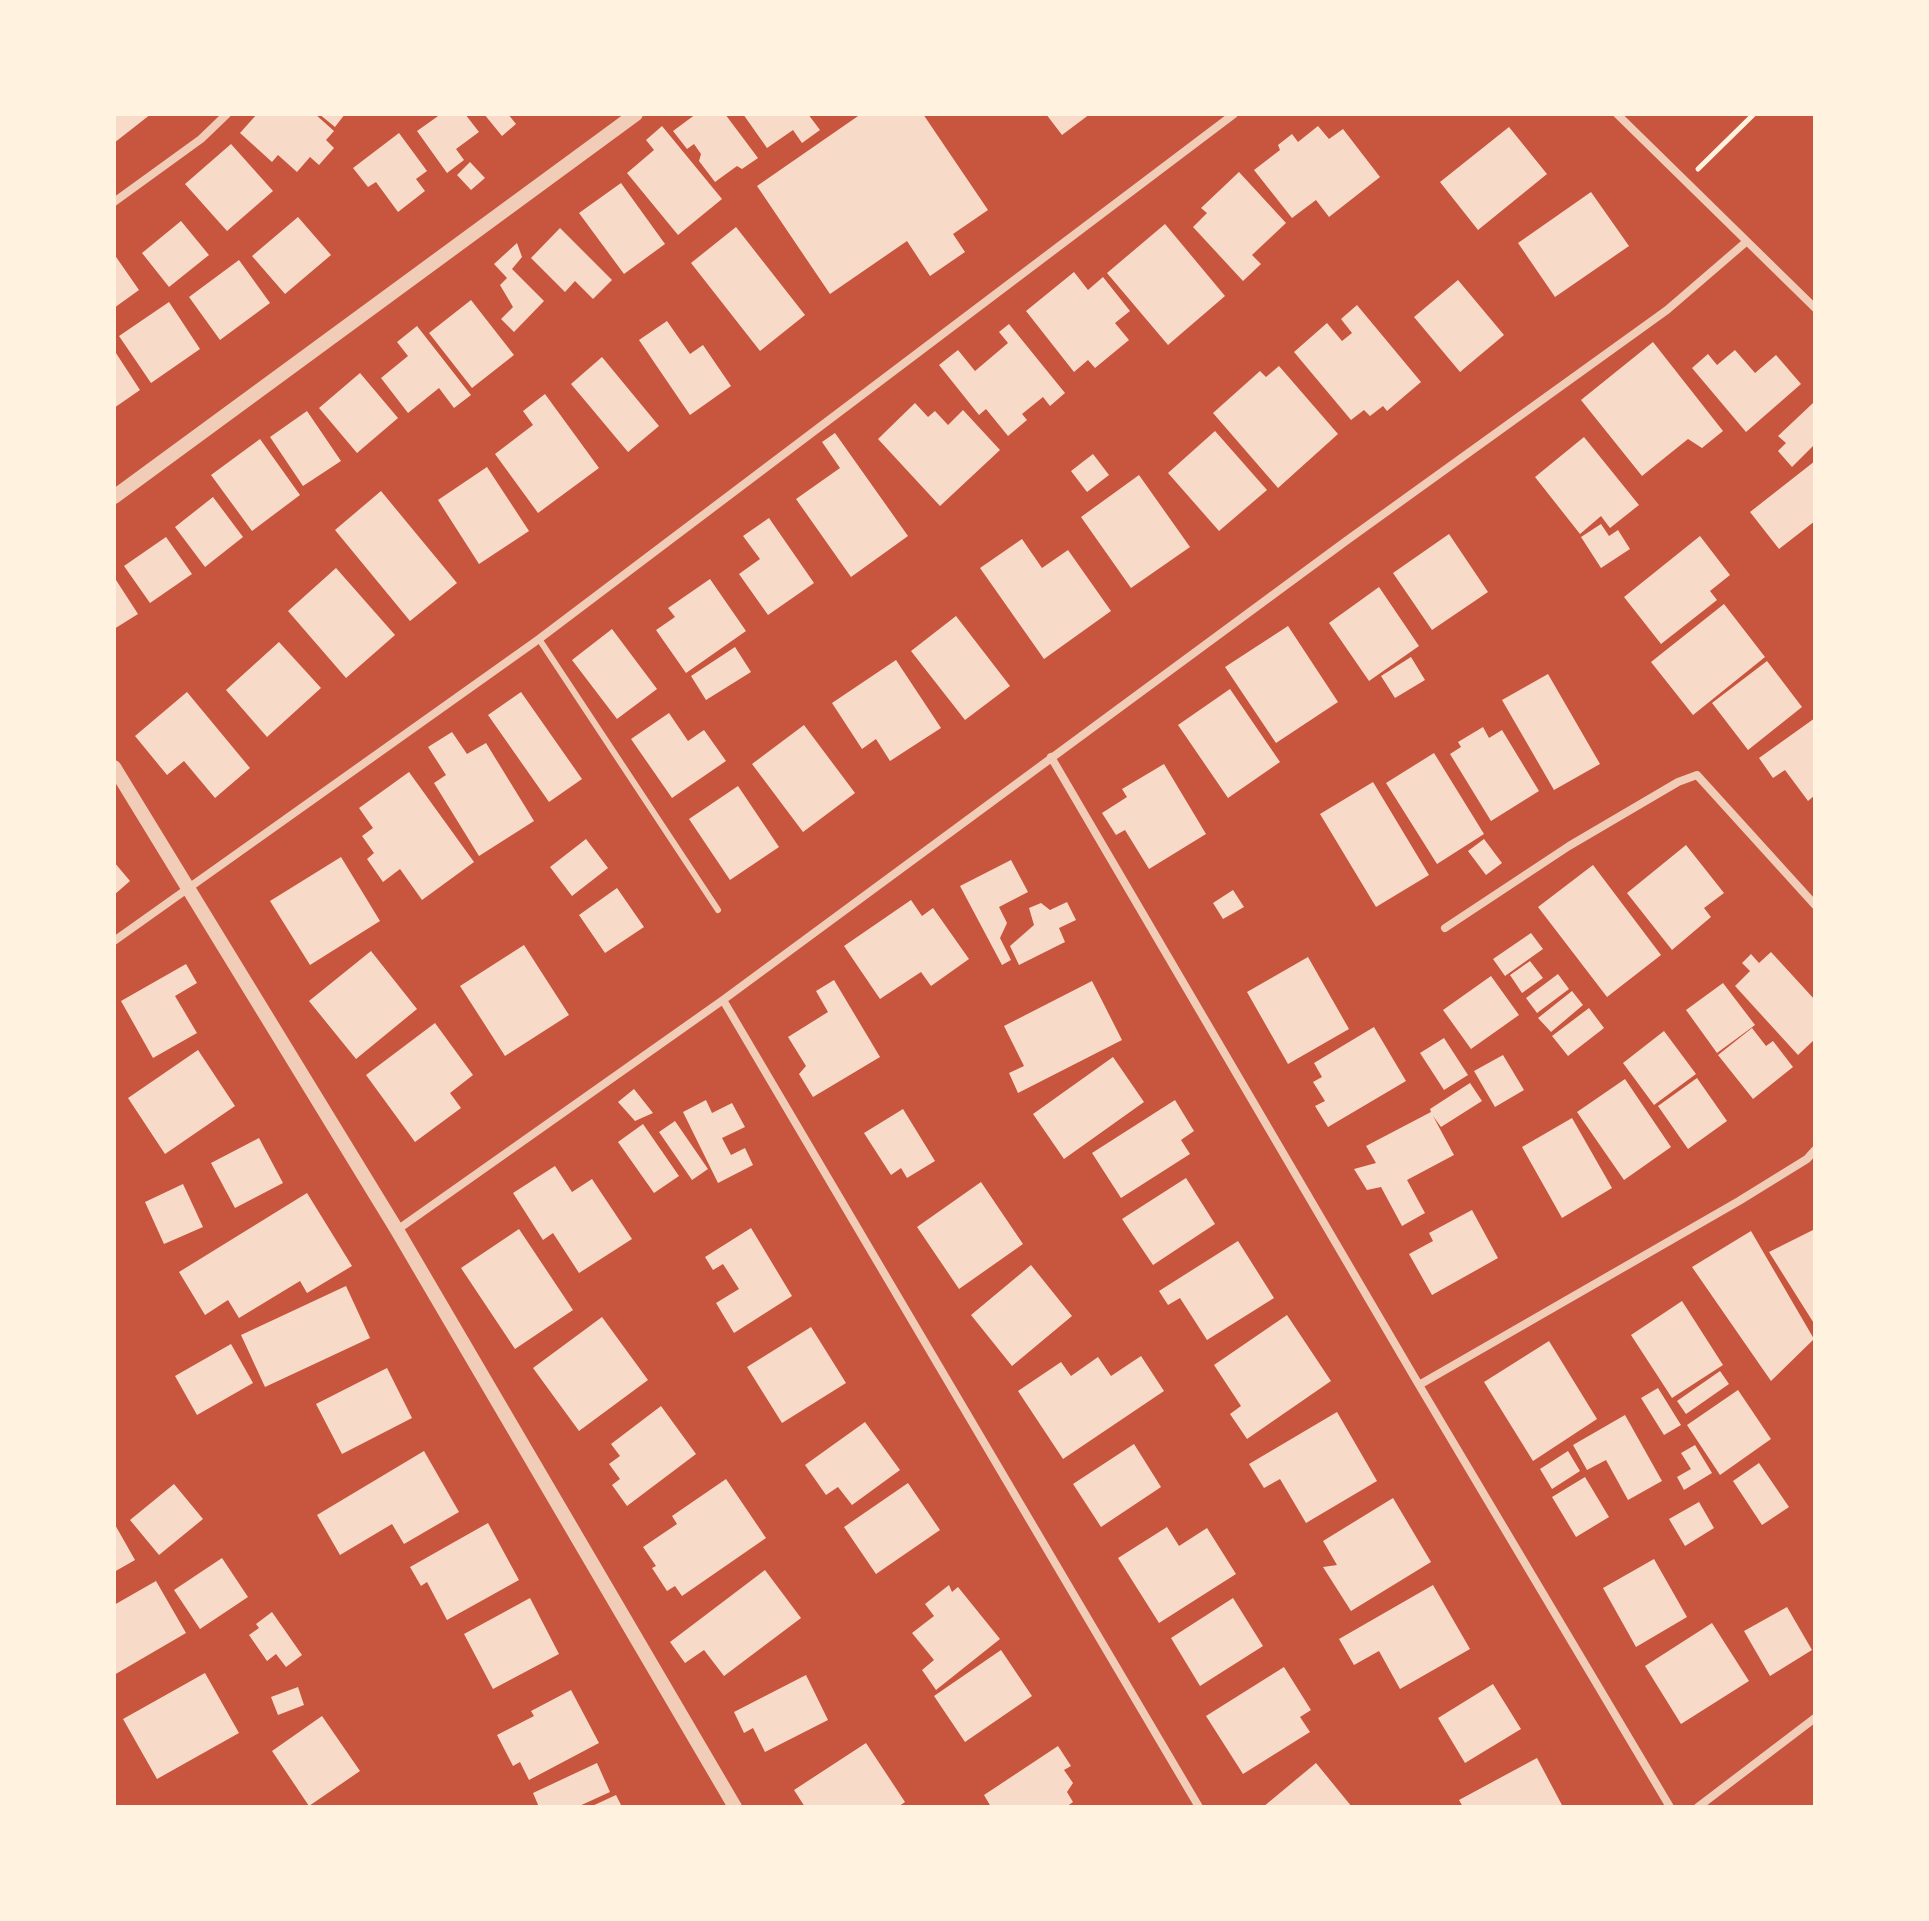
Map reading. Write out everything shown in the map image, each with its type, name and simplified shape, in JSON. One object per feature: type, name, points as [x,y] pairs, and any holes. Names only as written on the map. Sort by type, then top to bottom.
[{"type":"street","points":[[114,202],[201,139],[227,114]]},
{"type":"street","points":[[114,497],[636,114]]},
{"type":"street","points":[[114,941],[539,639],[1234,114]]},
{"type":"street","points":[[1617,114],[1815,308]]},
{"type":"street","points":[[397,1230],[723,1000],[1051,757],[1667,310],[1746,242]]},
{"type":"street","points":[[1051,757],[1670,1807]]},
{"type":"street","points":[[114,767],[397,1230],[735,1807]]},
{"type":"street","points":[[1445,928],[1569,846],[1678,782],[1697,775],[1815,905]]},
{"type":"street","points":[[723,1000],[1199,1807]]},
{"type":"street","points":[[1419,1385],[1739,1201],[1807,1159],[1815,1150]]},
{"type":"street","points":[[1698,1807],[1815,1718]]},
{"type":"lane","points":[[539,639],[718,910]]},
{"type":"path","points":[[1686,181],[1754,114]]},
{"type":"building","points":[[114,114],[151,114],[114,143]]},
{"type":"building","points":[[257,114],[315,114],[334,131],[326,140],[334,148],[319,165],[310,157],[297,172],[278,155],[272,162],[240,133]]},
{"type":"building","points":[[319,114],[345,114],[335,127]]},
{"type":"building","points":[[441,114],[465,114],[479,132],[456,149],[464,160],[447,173],[417,131]]},
{"type":"building","points":[[484,114],[508,114],[516,124],[502,136]]},
{"type":"building","points":[[696,114],[725,114],[758,158],[742,169],[737,166],[715,182],[699,161],[701,154],[694,144],[687,149],[673,131]]},
{"type":"building","points":[[743,114],[808,114],[820,130],[802,143],[793,130],[767,148]]},
{"type":"building","points":[[861,114],[923,114],[988,210],[953,234],[965,252],[930,276],[907,241],[830,294],[757,186]]},
{"type":"building","points":[[1046,114],[1090,114],[1062,135]]},
{"type":"building","points":[[662,126],[722,199],[678,235],[627,173],[654,150],[646,140]]},
{"type":"building","points":[[1318,126],[1329,139],[1343,129],[1380,177],[1329,217],[1316,200],[1292,218],[1254,170],[1280,150],[1278,145],[1292,134],[1298,142]]},
{"type":"building","points":[[1509,127],[1547,174],[1478,230],[1440,182]]},
{"type":"building","points":[[399,133],[427,171],[416,179],[425,191],[398,212],[376,182],[368,187],[353,168]]},
{"type":"building","points":[[231,144],[273,191],[227,231],[185,184]]},
{"type":"building","points":[[470,162],[485,178],[471,190],[457,175]]},
{"type":"building","points":[[1239,172],[1286,223],[1252,255],[1261,264],[1243,281],[1193,227],[1207,213],[1201,208]]},
{"type":"building","points":[[621,183],[665,244],[624,274],[579,213]]},
{"type":"building","points":[[1591,192],[1629,246],[1555,297],[1518,243]]},
{"type":"building","points":[[298,217],[331,255],[285,294],[252,256]]},
{"type":"building","points":[[181,221],[209,255],[169,287],[142,253]]},
{"type":"building","points":[[1165,224],[1225,296],[1168,345],[1107,273]]},
{"type":"building","points":[[736,227],[805,315],[760,351],[691,263]]},
{"type":"building","points":[[560,228],[612,280],[593,299],[575,281],[565,292],[531,258]]},
{"type":"building","points":[[517,243],[522,257],[512,269],[544,301],[514,332],[501,319],[513,307],[500,285],[507,278],[494,264]]},
{"type":"building","points":[[114,254],[139,290],[114,308]]},
{"type":"building","points":[[239,260],[270,303],[220,340],[189,297]]},
{"type":"building","points":[[1074,272],[1088,290],[1103,277],[1130,311],[1115,323],[1129,340],[1095,368],[1088,360],[1074,372],[1026,311]]},
{"type":"building","points":[[1458,280],[1504,335],[1460,372],[1414,317]]},
{"type":"building","points":[[471,300],[514,355],[472,388],[429,333]]},
{"type":"building","points":[[169,302],[200,349],[151,383],[119,336]]},
{"type":"building","points":[[1357,305],[1421,382],[1387,411],[1383,406],[1370,416],[1364,410],[1351,420],[1294,352],[1327,323],[1342,341],[1352,333],[1341,319]]},
{"type":"building","points":[[667,321],[690,354],[703,345],[731,386],[690,415],[639,340]]},
{"type":"building","points":[[1009,324],[1065,393],[1050,406],[1043,397],[1022,414],[1027,420],[1008,436],[986,409],[979,415],[939,365],[958,350],[975,371],[1008,343],[999,332]]},
{"type":"building","points":[[417,326],[471,395],[454,408],[439,388],[408,413],[381,378],[408,356],[397,342]]},
{"type":"building","points":[[1653,342],[1723,431],[1702,448],[1688,439],[1642,476],[1581,400]]},
{"type":"building","points":[[114,350],[140,390],[114,408]]},
{"type":"building","points":[[1735,350],[1755,373],[1776,355],[1801,384],[1746,432],[1692,368],[1708,354],[1717,365]]},
{"type":"building","points":[[602,357],[659,426],[628,452],[571,384]]},
{"type":"building","points":[[1279,366],[1338,434],[1278,488],[1213,413],[1260,371],[1266,377]]},
{"type":"building","points":[[360,373],[398,418],[357,453],[319,408]]},
{"type":"building","points":[[545,394],[599,468],[538,513],[495,454],[533,425],[523,411]]},
{"type":"building","points":[[915,403],[928,417],[935,411],[948,425],[963,410],[1000,450],[940,506],[878,439]]},
{"type":"building","points":[[1813,403],[1815,444],[1792,467],[1778,451],[1786,443],[1778,436]]},
{"type":"building","points":[[307,411],[341,461],[303,486],[270,437]]},
{"type":"building","points":[[1215,431],[1267,490],[1219,531],[1168,473]]},
{"type":"building","points":[[835,433],[908,536],[851,577],[796,499],[840,468],[822,442]]},
{"type":"building","points":[[1584,437],[1639,505],[1610,528],[1601,516],[1580,534],[1535,477]]},
{"type":"building","points":[[260,439],[300,495],[252,531],[211,475]]},
{"type":"building","points":[[1093,454],[1109,475],[1087,492],[1071,471]]},
{"type":"building","points":[[1815,461],[1815,521],[1779,549],[1750,512]]},
{"type":"building","points":[[487,467],[529,531],[479,564],[438,500]]},
{"type":"building","points":[[1139,475],[1190,547],[1131,588],[1081,517]]},
{"type":"building","points":[[381,491],[457,583],[410,621],[335,530]]},
{"type":"building","points":[[213,497],[243,537],[205,567],[175,527]]},
{"type":"building","points":[[769,518],[814,583],[768,615],[739,574],[760,559],[743,536]]},
{"type":"building","points":[[1601,524],[1609,536],[1618,530],[1630,549],[1601,568],[1581,537]]},
{"type":"building","points":[[1449,534],[1488,592],[1432,630],[1393,573]]},
{"type":"building","points":[[1700,536],[1730,575],[1710,591],[1717,600],[1661,644],[1624,597]]},
{"type":"building","points":[[166,537],[192,574],[150,603],[124,566]]},
{"type":"building","points":[[1022,539],[1042,568],[1068,550],[1111,611],[1044,659],[980,568]]},
{"type":"building","points":[[336,568],[395,635],[346,678],[288,611]]},
{"type":"building","points":[[710,579],[746,631],[686,673],[656,630],[675,617],[668,608]]},
{"type":"building","points":[[116,580],[138,614],[114,629],[114,582]]},
{"type":"building","points":[[1379,587],[1419,646],[1369,681],[1329,623]]},
{"type":"building","points":[[1724,604],[1765,657],[1693,715],[1651,662]]},
{"type":"building","points":[[956,616],[1010,686],[965,720],[911,651]]},
{"type":"building","points":[[1288,626],[1338,702],[1276,743],[1225,667]]},
{"type":"building","points":[[612,629],[657,689],[617,719],[572,660]]},
{"type":"building","points":[[279,642],[321,688],[267,737],[226,690]]},
{"type":"building","points":[[735,647],[751,672],[706,700],[691,676]]},
{"type":"building","points":[[1411,657],[1425,680],[1395,698],[1381,676]]},
{"type":"building","points":[[896,660],[941,728],[890,761],[876,739],[862,749],[832,703]]},
{"type":"building","points":[[1767,661],[1802,707],[1748,750],[1712,703]]},
{"type":"building","points":[[1548,674],[1600,764],[1554,790],[1502,700]]},
{"type":"building","points":[[1230,689],[1280,762],[1228,798],[1178,725]]},
{"type":"building","points":[[187,692],[250,768],[215,798],[184,761],[167,775],[135,736]]},
{"type":"building","points":[[521,692],[582,779],[549,802],[488,715]]},
{"type":"building","points":[[669,713],[688,741],[704,730],[726,761],[672,798],[631,739]]},
{"type":"building","points":[[1815,718],[1815,795],[1808,801],[1785,770],[1773,778],[1759,758]]},
{"type":"building","points":[[804,725],[855,793],[803,832],[752,764]]},
{"type":"building","points":[[1483,727],[1489,738],[1502,730],[1539,791],[1491,821],[1450,754],[1461,747],[1458,742]]},
{"type":"building","points":[[452,732],[467,754],[486,743],[534,821],[479,856],[434,783],[446,775],[428,747]]},
{"type":"building","points":[[1434,753],[1484,834],[1437,864],[1386,783]]},
{"type":"building","points":[[1164,764],[1206,834],[1149,869],[1125,830],[1116,835],[1102,813],[1127,797],[1122,789]]},
{"type":"building","points":[[409,772],[474,862],[422,900],[400,869],[383,882],[367,859],[374,853],[362,836],[373,828],[359,808]]},
{"type":"building","points":[[1373,782],[1429,875],[1376,907],[1320,814]]},
{"type":"building","points":[[738,786],[779,847],[730,880],[689,819]]},
{"type":"building","points":[[586,839],[608,868],[572,896],[550,867]]},
{"type":"building","points":[[1484,839],[1502,863],[1486,875],[1468,851]]},
{"type":"building","points":[[1686,845],[1724,893],[1704,908],[1711,917],[1672,950],[1627,893]]},
{"type":"building","points":[[341,857],[380,921],[310,965],[270,901]]},
{"type":"building","points":[[1011,860],[1028,892],[999,907],[1007,923],[1000,938],[1011,960],[1002,965],[960,886]]},
{"type":"building","points":[[114,862],[130,881],[114,895]]},
{"type":"building","points":[[1593,865],[1661,955],[1607,997],[1538,907]]},
{"type":"building","points":[[617,888],[644,927],[605,953],[579,915]]},
{"type":"building","points":[[1233,890],[1244,907],[1223,919],[1213,903]]},
{"type":"building","points":[[911,900],[922,916],[933,908],[969,959],[931,986],[921,972],[880,999],[844,946]]},
{"type":"building","points":[[1067,902],[1076,920],[1059,928],[1065,942],[1019,965],[1010,946],[1034,925],[1029,908],[1041,903],[1050,910]]},
{"type":"building","points":[[1531,933],[1543,949],[1505,976],[1493,959]]},
{"type":"building","points":[[524,945],[569,1015],[505,1056],[460,986]]},
{"type":"building","points":[[371,951],[417,1009],[356,1059],[309,1001]]},
{"type":"building","points":[[1771,952],[1815,1000],[1815,1039],[1798,1055],[1735,986],[1750,971],[1742,963],[1751,954],[1759,963]]},
{"type":"building","points":[[1308,957],[1349,1029],[1288,1064],[1247,992]]},
{"type":"building","points":[[1530,961],[1543,978],[1522,993],[1510,975]]},
{"type":"building","points":[[186,964],[197,983],[175,996],[197,1033],[153,1058],[121,1001]]},
{"type":"building","points":[[1558,974],[1569,989],[1537,1013],[1526,998]]},
{"type":"building","points":[[1491,976],[1519,1015],[1471,1049],[1443,1010]]},
{"type":"building","points":[[834,980],[880,1057],[813,1097],[799,1074],[806,1066],[788,1037],[828,1012],[816,991]]},
{"type":"building","points":[[1092,981],[1122,1040],[1018,1093],[1009,1073],[1024,1066],[1004,1026]]},
{"type":"building","points":[[1723,983],[1755,1025],[1717,1053],[1686,1010]]},
{"type":"building","points":[[1572,991],[1583,1005],[1551,1032],[1538,1018]]},
{"type":"building","points":[[1589,1008],[1604,1028],[1568,1056],[1552,1036]]},
{"type":"building","points":[[435,1023],[473,1075],[450,1093],[461,1108],[415,1142],[366,1075]]},
{"type":"building","points":[[1374,1027],[1406,1081],[1328,1127],[1315,1106],[1325,1101],[1313,1082],[1322,1077],[1314,1063]]},
{"type":"building","points":[[1752,1028],[1766,1046],[1773,1041],[1793,1067],[1753,1099],[1718,1055]]},
{"type":"building","points":[[1664,1031],[1696,1074],[1654,1105],[1623,1063]]},
{"type":"building","points":[[1444,1038],[1468,1075],[1444,1090],[1420,1053]]},
{"type":"building","points":[[198,1050],[235,1106],[165,1154],[128,1098]]},
{"type":"building","points":[[1503,1055],[1524,1090],[1495,1107],[1474,1071]]},
{"type":"building","points":[[1113,1057],[1144,1102],[1064,1159],[1033,1114]]},
{"type":"building","points":[[1697,1078],[1727,1121],[1688,1149],[1658,1106]]},
{"type":"building","points":[[1625,1079],[1671,1147],[1624,1180],[1577,1112]]},
{"type":"building","points":[[1470,1083],[1482,1101],[1441,1127],[1433,1116],[1454,1155],[1407,1180],[1425,1213],[1402,1226],[1381,1187],[1367,1190],[1354,1169],[1376,1163],[1366,1146],[1431,1112],[1430,1109]]},
{"type":"building","points":[[634,1089],[653,1113],[635,1121],[618,1102]]},
{"type":"building","points":[[706,1100],[712,1113],[732,1103],[745,1127],[722,1138],[731,1155],[745,1148],[753,1165],[718,1183],[683,1112]]},
{"type":"building","points":[[1175,1100],[1194,1131],[1181,1140],[1190,1154],[1121,1198],[1092,1153]]},
{"type":"building","points":[[903,1109],[935,1161],[907,1178],[901,1168],[891,1175],[864,1133]]},
{"type":"building","points":[[1572,1118],[1612,1188],[1562,1218],[1522,1147]]},
{"type":"building","points":[[675,1121],[708,1169],[692,1180],[659,1132]]},
{"type":"building","points":[[643,1124],[679,1176],[654,1193],[618,1142]]},
{"type":"building","points":[[259,1138],[283,1183],[235,1208],[211,1163]]},
{"type":"building","points":[[555,1166],[572,1192],[592,1179],[632,1239],[579,1273],[553,1233],[543,1240],[513,1193]]},
{"type":"building","points":[[1186,1178],[1215,1224],[1153,1265],[1122,1219]]},
{"type":"building","points":[[981,1182],[1023,1244],[959,1289],[917,1227]]},
{"type":"building","points":[[183,1184],[203,1227],[164,1244],[145,1202]]},
{"type":"building","points":[[307,1193],[352,1266],[307,1293],[300,1281],[239,1318],[228,1300],[205,1315],[179,1272]]},
{"type":"building","points":[[1472,1210],[1498,1258],[1432,1295],[1409,1254],[1433,1241],[1429,1233]]},
{"type":"building","points":[[751,1228],[792,1296],[734,1333],[716,1303],[739,1289],[723,1264],[713,1270],[705,1257]]},
{"type":"building","points":[[519,1229],[573,1310],[515,1349],[461,1268]]},
{"type":"building","points":[[1815,1229],[1815,1325],[1769,1252]]},
{"type":"building","points":[[1751,1231],[1814,1339],[1771,1381],[1692,1267]]},
{"type":"building","points":[[1238,1241],[1274,1298],[1207,1340],[1180,1298],[1168,1305],[1159,1291]]},
{"type":"building","points":[[1031,1265],[1072,1316],[1012,1366],[971,1315]]},
{"type":"building","points":[[346,1286],[370,1338],[265,1387],[241,1335]]},
{"type":"building","points":[[1682,1301],[1723,1365],[1672,1398],[1631,1335]]},
{"type":"building","points":[[1287,1315],[1331,1381],[1247,1439],[1230,1414],[1241,1406],[1214,1365]]},
{"type":"building","points":[[602,1317],[648,1380],[579,1431],[533,1368]]},
{"type":"building","points":[[811,1327],[846,1383],[782,1423],[747,1367]]},
{"type":"building","points":[[1549,1341],[1597,1419],[1533,1461],[1484,1382]]},
{"type":"building","points":[[231,1344],[253,1383],[197,1415],[175,1376]]},
{"type":"building","points":[[1141,1356],[1164,1391],[1063,1459],[1018,1391],[1061,1362],[1071,1376],[1098,1357],[1111,1376]]},
{"type":"building","points":[[387,1368],[412,1418],[342,1454],[316,1404]]},
{"type":"building","points":[[1720,1371],[1729,1384],[1686,1414],[1677,1401]]},
{"type":"building","points":[[1658,1388],[1681,1425],[1664,1435],[1641,1398]]},
{"type":"building","points":[[1738,1390],[1771,1439],[1720,1475],[1687,1425]]},
{"type":"building","points":[[661,1406],[696,1454],[627,1506],[612,1485],[620,1479],[609,1464],[620,1456],[611,1444]]},
{"type":"building","points":[[1337,1412],[1377,1481],[1306,1523],[1280,1479],[1264,1488],[1249,1464]]},
{"type":"building","points":[[1625,1415],[1662,1481],[1628,1500],[1606,1460],[1587,1470],[1573,1445]]},
{"type":"building","points":[[865,1422],[900,1470],[852,1505],[838,1487],[826,1495],[805,1465]]},
{"type":"building","points":[[1134,1444],[1161,1487],[1101,1527],[1073,1484]]},
{"type":"building","points":[[1695,1445],[1712,1473],[1684,1490],[1677,1477],[1691,1469],[1681,1453]]},
{"type":"building","points":[[424,1451],[459,1512],[404,1544],[392,1524],[340,1555],[317,1515]]},
{"type":"building","points":[[1568,1451],[1580,1471],[1552,1489],[1540,1469]]},
{"type":"building","points":[[1759,1463],[1789,1507],[1762,1525],[1733,1481]]},
{"type":"building","points":[[1585,1477],[1609,1517],[1576,1537],[1552,1497]]},
{"type":"building","points":[[726,1479],[766,1538],[682,1596],[675,1586],[667,1591],[643,1547],[677,1524],[672,1516]]},
{"type":"building","points":[[908,1483],[940,1530],[876,1574],[844,1527]]},
{"type":"building","points":[[174,1484],[203,1519],[159,1555],[130,1520]]},
{"type":"building","points":[[1393,1498],[1431,1562],[1351,1611],[1323,1567],[1337,1565],[1323,1541]]},
{"type":"building","points":[[1699,1502],[1714,1528],[1685,1546],[1669,1519]]},
{"type":"building","points":[[114,1523],[135,1560],[114,1572]]},
{"type":"building","points":[[488,1523],[519,1580],[447,1620],[427,1582],[421,1586],[410,1567]]},
{"type":"building","points":[[1167,1527],[1179,1546],[1207,1528],[1236,1574],[1159,1623],[1118,1558]]},
{"type":"building","points":[[222,1558],[248,1597],[200,1629],[174,1590]]},
{"type":"building","points":[[1654,1559],[1687,1617],[1636,1647],[1603,1588]]},
{"type":"building","points":[[765,1570],[801,1618],[724,1676],[704,1650],[685,1663],[670,1642]]},
{"type":"building","points":[[156,1581],[186,1633],[114,1675],[114,1605]]},
{"type":"building","points":[[949,1585],[952,1592],[958,1587],[1000,1639],[936,1690],[922,1670],[934,1660],[912,1633],[934,1616],[925,1604]]},
{"type":"building","points":[[1433,1585],[1470,1649],[1400,1689],[1379,1651],[1354,1665],[1339,1639]]},
{"type":"building","points":[[530,1598],[559,1654],[493,1689],[464,1634]]},
{"type":"building","points":[[1233,1598],[1263,1646],[1200,1686],[1171,1638]]},
{"type":"building","points":[[1787,1607],[1812,1650],[1770,1676],[1744,1631]]},
{"type":"building","points":[[272,1612],[302,1655],[286,1667],[276,1654],[267,1661],[249,1635],[259,1628],[256,1624]]},
{"type":"building","points":[[1712,1623],[1749,1681],[1681,1724],[1645,1666]]},
{"type":"building","points":[[1001,1650],[1032,1696],[965,1742],[934,1696]]},
{"type":"building","points":[[1284,1667],[1311,1710],[1300,1717],[1310,1732],[1243,1774],[1206,1716]]},
{"type":"building","points":[[205,1673],[239,1733],[157,1779],[123,1719]]},
{"type":"building","points":[[806,1675],[828,1720],[765,1752],[753,1728],[744,1733],[734,1712]]},
{"type":"building","points":[[1493,1684],[1521,1729],[1465,1763],[1438,1718]]},
{"type":"building","points":[[298,1687],[304,1705],[278,1715],[271,1697]]},
{"type":"building","points":[[571,1690],[599,1743],[529,1780],[520,1762],[513,1766],[497,1735],[534,1716],[531,1711]]},
{"type":"building","points":[[322,1716],[360,1771],[309,1806],[272,1751]]},
{"type":"building","points":[[866,1743],[905,1802],[898,1807],[805,1807],[794,1790]]},
{"type":"building","points":[[1058,1746],[1071,1766],[1064,1770],[1073,1783],[1067,1792],[1073,1802],[1066,1807],[991,1807],[984,1795]]},
{"type":"building","points":[[1537,1758],[1563,1807],[1463,1807],[1459,1800]]},
{"type":"building","points":[[597,1763],[610,1792],[577,1807],[539,1807],[533,1793]]},
{"type":"building","points":[[1316,1763],[1352,1807],[1263,1807]]},
{"type":"building","points":[[616,1795],[622,1807],[590,1807]]}]
